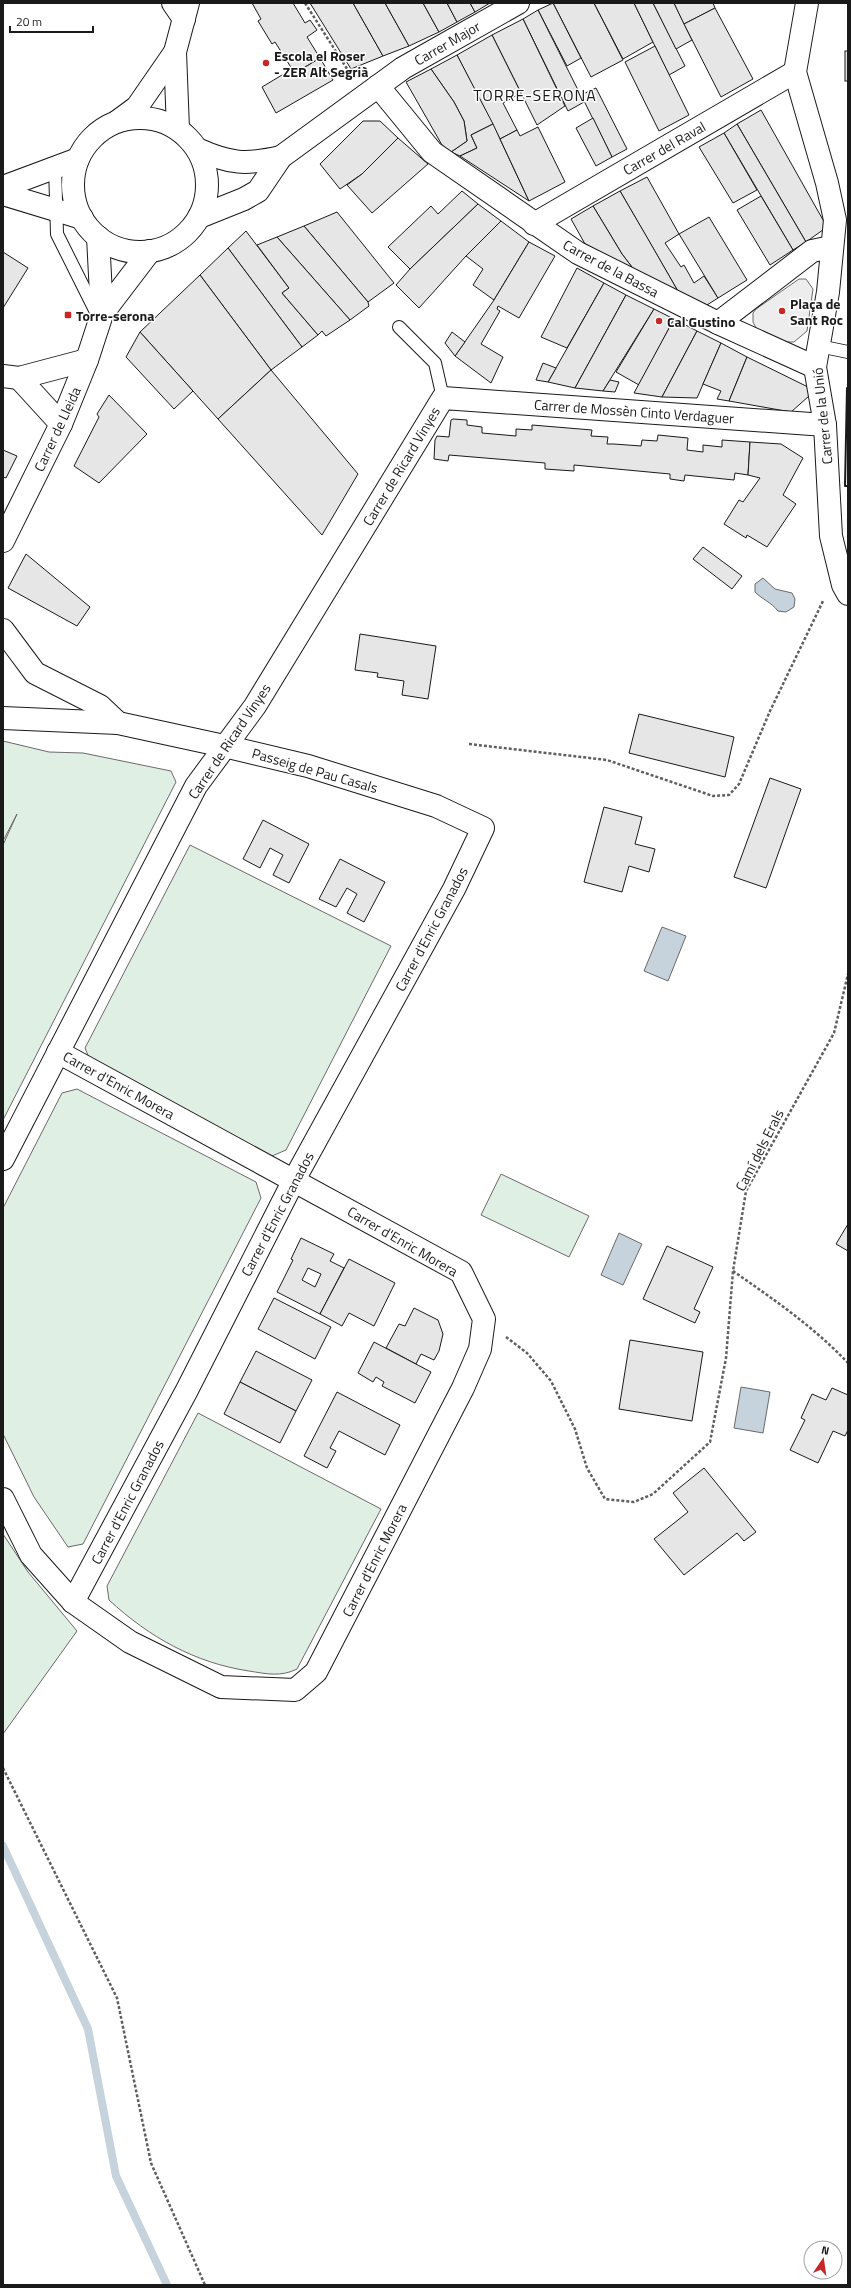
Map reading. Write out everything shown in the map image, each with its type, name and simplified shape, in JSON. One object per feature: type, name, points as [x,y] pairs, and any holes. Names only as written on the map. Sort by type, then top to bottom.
[{"type":"street","name":"Carrer Major","points":[[281,157],[403,68],[518,3]]},
{"type":"street","name":"Carrer de la Unió","points":[[807,3],[795,72],[829,190],[835,220],[831,247],[828,292],[815,367],[824,425],[831,536],[838,568],[843,585],[848,594]]},
{"type":"street","points":[[178,129],[175,52],[182,8]]},
{"type":"street","points":[[118,122],[138,118],[159,120],[178,129],[197,149],[205,165],[207,183],[206,200],[199,217],[190,230],[178,240],[165,247],[150,251],[131,251],[114,246],[98,237],[82,218],[73,189],[78,159],[94,136],[118,122],[137,107],[175,52]]},
{"type":"street","name":"Carrer del Raval","points":[[534,224],[795,72]]},
{"type":"street","name":"Carrer de la Bassa","points":[[372,92],[432,152],[578,253],[718,323],[815,367]]},
{"type":"street","points":[[197,149],[222,160],[257,162],[281,157]]},
{"type":"street","points":[[199,217],[244,199],[258,191],[281,157]]},
{"type":"street","points":[[3,187],[78,159]]},
{"type":"street","points":[[3,194],[82,218]]},
{"type":"street","name":"Carrer de Lleida","points":[[98,237],[101,317]]},
{"type":"street","points":[[718,323],[812,251],[831,247]]},
{"type":"street","name":"Carrer de Lleida","points":[[3,541],[61,424],[87,360],[101,317],[150,251]]},
{"type":"street","points":[[11,377],[87,360]]},
{"type":"street","points":[[11,377],[61,424]]},
{"type":"street","name":"Carrer de Mossèn Cinto Verdaguer","points":[[443,398],[824,425]]},
{"type":"street","name":"Carrer de Ricard Vinyes","points":[[3,1159],[196,786],[224,746],[255,706],[443,398]]},
{"type":"street","points":[[3,630],[35,673],[100,706],[118,723]]},
{"type":"street","name":"Passeig de Pau Casals","points":[[3,718],[118,723],[224,746],[308,766],[436,806],[483,828]]},
{"type":"street","name":"Carrer d'Enric Granados","points":[[73,1602],[183,1396],[294,1180],[454,888],[483,828]]},
{"type":"street","name":"Carrer d'Enric Morera","points":[[58,1052],[461,1272],[484,1320],[480,1349],[459,1396],[316,1672],[296,1690],[221,1688],[130,1642],[73,1602]]},
{"type":"street","points":[[3,1499],[31,1555],[73,1602]]},
{"type":"lane","points":[[55,167],[56,234],[101,317]]},
{"type":"lane","points":[[400,327],[435,363],[443,398]]},
{"type":"lane","points":[[819,346],[848,352]]},
{"type":"path","points":[[306,3],[372,92]]},
{"type":"path","points":[[469,744],[608,760],[714,796],[729,795],[738,784],[770,711],[838,568]]},
{"type":"path","name":"Camí dels Erals","points":[[484,1320],[527,1352],[551,1381],[564,1404],[575,1430],[587,1468],[605,1499],[634,1502],[653,1494],[710,1442],[726,1358],[732,1271],[746,1191],[834,1033],[848,974]]},
{"type":"path","points":[[732,1271],[783,1306],[833,1348],[848,1363]]},
{"type":"path","points":[[3,1768],[116,1998],[151,2163],[205,2285]]},
{"type":"green space","points":[[3,741],[49,752],[83,753],[171,771],[176,782],[3,1120],[3,845],[17,814],[3,841]]},
{"type":"green space","points":[[190,845],[391,946],[286,1150],[272,1156],[90,1060],[85,1048]]},
{"type":"green space","points":[[77,1089],[256,1182],[261,1198],[83,1544],[68,1547],[34,1497],[3,1434],[3,1208],[62,1093]]},
{"type":"green space","points":[[501,1174],[589,1216],[569,1257],[481,1215]]},
{"type":"green space","points":[[198,1413],[381,1509],[297,1669],[291,1672],[274,1674],[249,1671],[210,1662],[192,1655],[157,1637],[140,1626],[109,1600],[107,1586]]},
{"type":"green space","points":[[3,1534],[28,1572],[77,1631],[3,1734]]},
{"type":"shaded area","name":"Plaça de Sant Roc","points":[[799,279],[806,279],[813,289],[807,331],[794,342],[786,342],[756,328],[753,322],[753,313],[756,309]]},
{"type":"shaded area","points":[[763,578],[775,589],[792,593],[795,599],[794,607],[786,612],[778,611],[773,605],[755,592],[755,584]]},
{"type":"shaded area","points":[[662,927],[686,936],[668,981],[644,971]]},
{"type":"shaded area","points":[[619,1233],[642,1244],[623,1285],[601,1275]]},
{"type":"shaded area","points":[[741,1387],[770,1392],[763,1433],[734,1428]]},
{"type":"building","points":[[252,3],[293,3],[305,23],[310,20],[317,30],[307,37],[320,58],[297,72],[295,68],[292,69],[275,42],[272,44],[258,21],[261,19]]},
{"type":"building","points":[[310,3],[353,3],[383,56],[351,69]]},
{"type":"building","points":[[353,3],[385,3],[409,46],[383,56]]},
{"type":"building","points":[[385,3],[423,3],[439,32],[409,46]]},
{"type":"building","points":[[423,3],[447,3],[457,22],[439,32]]},
{"type":"building","points":[[447,3],[470,3],[475,12],[457,22]]},
{"type":"building","points":[[470,3],[490,3],[475,12]]},
{"type":"building","points":[[553,3],[594,3],[623,60],[591,77]]},
{"type":"building","points":[[553,3],[581,58],[567,66],[538,10]]},
{"type":"building","points":[[594,3],[634,3],[653,42],[623,59]]},
{"type":"building","points":[[634,3],[653,3],[685,66],[669,75]]},
{"type":"building","points":[[653,3],[674,3],[692,40],[676,49]]},
{"type":"building","points":[[674,3],[713,3],[715,8],[684,24]]},
{"type":"building","points":[[715,8],[753,79],[721,97],[684,24]]},
{"type":"building","points":[[538,10],[584,102],[568,111],[523,19]]},
{"type":"building","points":[[523,19],[565,106],[537,125],[492,35]]},
{"type":"building","points":[[492,35],[521,93],[503,103],[517,130],[500,139],[457,55]]},
{"type":"building","points":[[655,46],[689,115],[659,131],[625,62]]},
{"type":"building","points":[[845,51],[848,51],[848,81],[845,81]]},
{"type":"building","points":[[457,55],[493,124],[471,135],[477,148],[460,156],[451,152],[467,141],[464,121],[454,102],[431,69]]},
{"type":"building","points":[[320,58],[333,80],[276,113],[262,87],[292,69],[295,68],[297,72]]},
{"type":"building","points":[[431,69],[454,102],[464,121],[467,141],[451,152],[442,145],[406,82]]},
{"type":"building","points":[[596,88],[627,149],[612,157],[581,95]]},
{"type":"building","points":[[761,110],[827,227],[806,242],[737,124]]},
{"type":"building","points":[[593,118],[612,157],[596,166],[576,128]]},
{"type":"building","points":[[363,121],[380,121],[398,138],[362,174],[340,189],[320,164]]},
{"type":"building","points":[[493,124],[529,201],[460,156],[477,148],[471,135]]},
{"type":"building","points":[[737,124],[806,242],[793,250],[724,133]]},
{"type":"building","points":[[538,127],[565,182],[529,201],[500,139],[517,130],[520,136]]},
{"type":"building","points":[[724,133],[757,190],[733,203],[699,147]]},
{"type":"building","points":[[398,138],[428,164],[372,213],[347,185],[362,174]]},
{"type":"building","points":[[647,177],[679,234],[665,243],[681,267],[684,265],[694,283],[704,276],[718,298],[707,305],[679,293],[620,191]]},
{"type":"building","points":[[462,191],[478,204],[410,269],[388,247],[431,206],[438,214]]},
{"type":"building","points":[[620,191],[679,293],[635,271],[622,254],[593,206]]},
{"type":"building","points":[[761,196],[793,250],[770,265],[737,210]]},
{"type":"building","points":[[478,204],[501,221],[466,256],[419,308],[396,285],[410,269]]},
{"type":"building","points":[[593,206],[622,254],[635,271],[585,244],[571,219]]},
{"type":"building","points":[[337,212],[394,283],[368,302],[304,226]]},
{"type":"building","points":[[709,217],[747,280],[718,298],[679,234]]},
{"type":"building","points":[[501,221],[529,242],[494,300],[473,285],[483,269],[466,256]]},
{"type":"building","points":[[304,226],[368,302],[369,306],[350,320],[277,237]]},
{"type":"building","points":[[246,231],[289,288],[282,293],[318,335],[302,347],[228,248]]},
{"type":"building","points":[[277,237],[350,320],[326,336],[322,331],[318,335],[282,293],[289,288],[257,245]]},
{"type":"building","points":[[529,242],[555,256],[519,318],[498,306],[497,309],[500,311],[481,344],[503,357],[491,383],[455,356],[494,300]]},
{"type":"building","points":[[228,248],[302,347],[271,370],[200,275]]},
{"type":"building","points":[[3,252],[28,268],[3,308]]},
{"type":"building","points":[[577,268],[604,283],[567,348],[541,337]]},
{"type":"building","points":[[200,275],[271,370],[218,419],[140,332]]},
{"type":"building","points":[[604,283],[626,295],[575,388],[548,382]]},
{"type":"building","points":[[626,295],[654,309],[603,391],[575,388]]},
{"type":"building","points":[[654,309],[674,319],[639,385],[616,372]]},
{"type":"building","points":[[674,319],[697,331],[662,397],[634,393]]},
{"type":"building","points":[[697,331],[721,343],[697,398],[662,397]]},
{"type":"building","points":[[140,332],[193,391],[174,409],[126,357]]},
{"type":"building","points":[[452,332],[465,342],[455,356],[445,343]]},
{"type":"building","points":[[721,343],[747,357],[729,401],[717,399],[721,391],[703,384]]},
{"type":"building","points":[[747,357],[808,387],[809,396],[791,412],[729,401]]},
{"type":"building","points":[[543,363],[556,368],[548,382],[536,380]]},
{"type":"building","points":[[271,370],[358,474],[322,535],[218,419]]},
{"type":"building","points":[[610,380],[619,382],[615,392],[603,391]]},
{"type":"building","points":[[109,395],[147,434],[99,483],[74,466],[99,417],[97,414]]},
{"type":"building","points":[[451,420],[467,420],[467,425],[482,427],[482,433],[516,436],[516,429],[532,430],[532,425],[592,430],[591,436],[608,437],[607,444],[641,446],[642,440],[657,441],[658,435],[688,438],[687,450],[703,452],[703,445],[722,447],[722,440],[750,442],[748,475],[735,473],[734,480],[685,475],[684,481],[670,479],[670,474],[574,465],[574,471],[545,469],[545,463],[449,455],[448,461],[434,459],[435,440],[437,436],[449,437]]},
{"type":"building","points":[[750,442],[781,444],[803,458],[783,495],[796,504],[767,547],[747,535],[746,538],[724,524],[739,500],[743,502],[760,478],[748,475]]},
{"type":"building","points":[[3,450],[17,456],[6,478],[3,477]]},
{"type":"building","points":[[703,547],[742,576],[732,589],[693,559]]},
{"type":"building","points":[[26,554],[90,607],[77,626],[8,588]]},
{"type":"building","points":[[360,634],[436,646],[428,699],[402,695],[404,681],[377,677],[378,673],[355,670]]},
{"type":"building","points":[[639,714],[734,737],[725,777],[629,753]]},
{"type":"building","points":[[770,778],[801,789],[766,888],[734,877]]},
{"type":"building","points":[[604,807],[642,817],[635,844],[655,849],[649,872],[629,866],[622,892],[584,882]]},
{"type":"building","points":[[263,820],[309,844],[289,883],[273,875],[283,855],[270,848],[260,868],[243,859]]},
{"type":"building","points":[[340,859],[385,882],[364,922],[347,913],[357,894],[347,888],[336,907],[319,899]]},
{"type":"building","points":[[848,1224],[848,1251],[836,1244]]},
{"type":"building","points":[[301,1238],[334,1254],[330,1261],[344,1268],[320,1314],[277,1292],[293,1260],[291,1259]],"holes":[[[308,1268],[321,1274],[315,1287],[302,1280]]]},
{"type":"building","points":[[667,1246],[713,1267],[694,1309],[700,1312],[695,1323],[643,1299]]},
{"type":"building","points":[[349,1259],[395,1283],[374,1326],[349,1313],[342,1326],[320,1314]]},
{"type":"building","points":[[274,1298],[331,1327],[315,1359],[258,1329]]},
{"type":"building","points":[[414,1308],[438,1320],[443,1334],[439,1351],[434,1360],[421,1354],[416,1364],[386,1348],[399,1324],[405,1326]]},
{"type":"building","points":[[630,1340],[703,1352],[692,1421],[619,1409]]},
{"type":"building","points":[[374,1342],[431,1372],[415,1403],[382,1386],[384,1382],[376,1377],[373,1382],[358,1373]]},
{"type":"building","points":[[256,1351],[312,1380],[296,1411],[240,1382]]},
{"type":"building","points":[[240,1382],[296,1411],[280,1443],[224,1414]]},
{"type":"building","points":[[832,1388],[848,1395],[848,1430],[845,1436],[833,1431],[818,1463],[790,1450],[805,1420],[801,1418],[812,1394],[826,1400]]},
{"type":"building","points":[[337,1392],[400,1425],[385,1455],[339,1431],[330,1448],[336,1451],[327,1468],[304,1456]]},
{"type":"building","points":[[704,1468],[756,1532],[744,1541],[737,1533],[684,1575],[654,1539],[688,1512],[673,1493]]},
{"type":"waterway","points":[[3,1846],[88,2029],[116,2176],[167,2285]]},
{"type":"wall","points":[[847,388],[845,486],[848,486]]},
{"type":"place","name":"Escola el Roser - ZER Alt Segrià","points":[[266,63]]},
{"type":"place","name":"Plaça de Sant Roc","points":[[782,311]]},
{"type":"place","name":"Torre-serona","points":[[68,315]]},
{"type":"place","name":"Cal Gustino","points":[[659,321]]},
{"type":"district","name":"TORRE-SERONA","points":[[535,95]]}]
